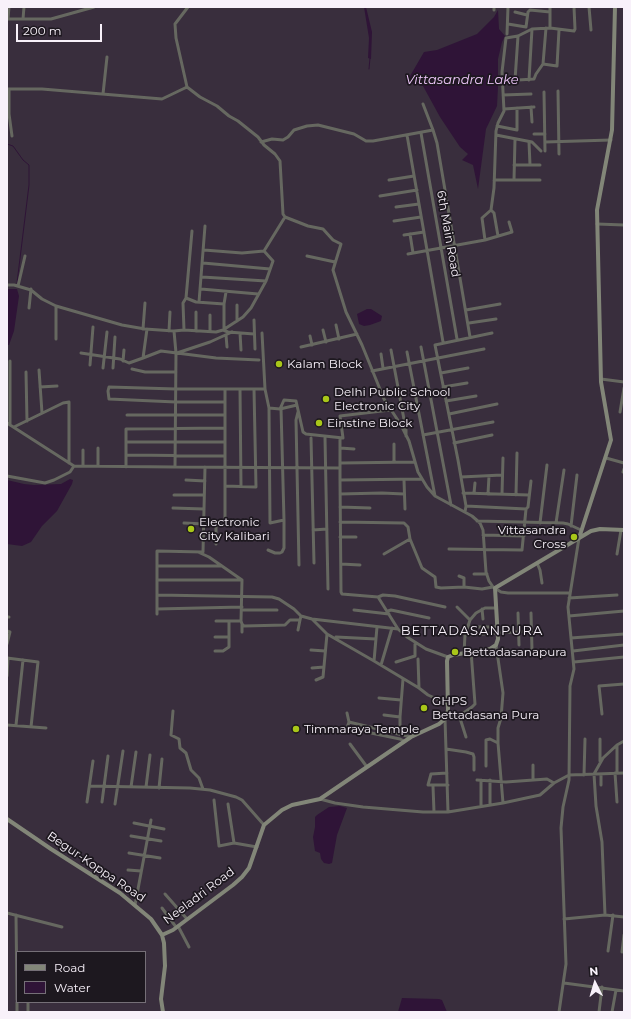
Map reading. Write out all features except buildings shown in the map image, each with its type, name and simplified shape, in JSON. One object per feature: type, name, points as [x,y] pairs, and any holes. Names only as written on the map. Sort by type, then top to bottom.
[{"type":"main road","points":[[579,538],[611,443],[601,379],[597,224],[598,201],[613,124],[615,7]]},
{"type":"main road","points":[[264,825],[282,810],[292,805],[320,799],[404,741],[439,724],[446,718],[448,704],[448,656],[496,648],[497,627],[494,588],[591,531],[600,529],[622,530]]},
{"type":"main road","name":"Begur-Koppa Road","points":[[7,819],[120,893],[151,919],[162,935],[165,954],[161,999],[163,1012]]},
{"type":"main road","name":"Neeladri Road","points":[[162,935],[233,886],[242,877],[249,868],[264,825]]},
{"type":"street","points":[[9,7],[7,19],[51,19],[94,7]]},
{"type":"street","points":[[23,19],[24,7]]},
{"type":"street","points":[[188,7],[175,24],[176,38],[187,87],[238,121],[258,137],[261,142],[275,154],[280,161],[283,214],[285,217],[308,226],[323,228],[332,240],[341,244],[333,270],[344,305],[384,399],[390,410],[399,421],[409,441],[414,462],[422,479],[435,496],[465,512],[477,521],[483,530],[487,574],[489,581],[494,588],[501,592],[508,593],[570,593]]},
{"type":"street","points":[[507,34],[508,7]]},
{"type":"street","points":[[550,7],[550,28]]},
{"type":"street","points":[[498,236],[494,213],[491,210],[497,126],[504,109],[502,69],[506,38],[518,36],[532,29],[550,28],[575,31],[574,7]]},
{"type":"street","points":[[589,7],[590,30]]},
{"type":"street","points":[[508,24],[526,27],[526,15],[530,10],[550,12]]},
{"type":"street","points":[[515,12],[526,15]]},
{"type":"street","points":[[502,81],[534,79],[543,64],[546,28]]},
{"type":"street","points":[[529,80],[532,29]]},
{"type":"street","points":[[543,64],[557,66],[559,30]]},
{"type":"street","points":[[515,80],[518,36]]},
{"type":"street","points":[[103,94],[108,57]]},
{"type":"street","points":[[12,136],[8,89],[42,89],[162,99],[187,87]]},
{"type":"street","points":[[558,91],[559,154]]},
{"type":"street","points":[[496,135],[532,142],[543,151],[545,142],[544,92]]},
{"type":"street","points":[[503,94],[531,94]]},
{"type":"street","points":[[423,104],[437,144],[454,246],[469,323],[470,337]]},
{"type":"street","points":[[504,109],[532,107],[532,122]]},
{"type":"street","points":[[497,126],[517,130],[517,108]]},
{"type":"street","points":[[261,142],[272,139],[283,140],[294,130],[318,125],[354,134],[366,141],[433,130]]},
{"type":"street","name":"6th Main Road","points":[[421,133],[457,339]]},
{"type":"street","points":[[534,134],[545,134]]},
{"type":"street","points":[[407,135],[442,342]]},
{"type":"street","points":[[514,180],[515,139]]},
{"type":"street","points":[[545,142],[611,140]]},
{"type":"street","points":[[529,142],[530,165]]},
{"type":"street","points":[[514,165],[540,165]]},
{"type":"street","points":[[389,180],[414,176]]},
{"type":"street","points":[[494,180],[540,180]]},
{"type":"street","points":[[380,196],[417,190]]},
{"type":"street","points":[[396,207],[419,204]]},
{"type":"street","points":[[485,240],[482,218],[491,210]]},
{"type":"street","points":[[264,251],[285,217]]},
{"type":"street","points":[[394,222],[421,217]]},
{"type":"street","points":[[408,254],[485,240],[512,232],[509,222]]},
{"type":"street","points":[[597,224],[624,225]]},
{"type":"street","points":[[199,302],[205,226]]},
{"type":"street","points":[[184,330],[183,303],[186,298],[192,231]]},
{"type":"street","points":[[404,235],[424,232]]},
{"type":"street","points":[[410,234],[413,253]]},
{"type":"street","points":[[204,250],[242,253],[264,251]]},
{"type":"street","points":[[224,330],[243,317],[251,308],[266,281],[273,261],[264,251]]},
{"type":"street","points":[[18,286],[25,256]]},
{"type":"street","points":[[307,256],[335,262]]},
{"type":"street","points":[[203,263],[270,269]]},
{"type":"street","points":[[202,277],[266,281]]},
{"type":"street","points":[[7,285],[31,289],[42,299],[56,306],[104,321],[143,329],[170,331],[224,330],[254,334]]},
{"type":"street","points":[[29,308],[31,289]]},
{"type":"street","points":[[201,289],[258,294]]},
{"type":"street","points":[[224,330],[224,304],[226,292]]},
{"type":"street","points":[[186,298],[194,302],[224,304]]},
{"type":"street","points":[[143,329],[145,303]]},
{"type":"street","points":[[466,310],[500,304]]},
{"type":"street","points":[[236,321],[237,305]]},
{"type":"street","points":[[56,306],[56,339]]},
{"type":"street","points":[[170,312],[170,331]]},
{"type":"street","points":[[196,312],[196,331]]},
{"type":"street","points":[[210,315],[210,331]]},
{"type":"street","points":[[469,323],[496,319]]},
{"type":"street","points":[[254,320],[255,349]]},
{"type":"street","points":[[336,325],[339,339]]},
{"type":"street","points":[[90,365],[93,326]]},
{"type":"street","points":[[143,358],[147,329]]},
{"type":"street","points":[[323,330],[326,342]]},
{"type":"street","points":[[174,331],[176,353],[175,467]]},
{"type":"street","points":[[103,368],[107,332]]},
{"type":"street","points":[[176,353],[210,342],[232,332]]},
{"type":"street","points":[[240,333],[241,350]]},
{"type":"street","points":[[262,333],[265,389],[269,408],[270,522],[284,520]]},
{"type":"street","points":[[465,512],[466,506],[461,477],[435,344],[492,333]]},
{"type":"street","points":[[301,347],[357,334]]},
{"type":"street","points":[[226,335],[227,347]]},
{"type":"street","points":[[310,336],[312,345]]},
{"type":"street","points":[[112,368],[115,337]]},
{"type":"street","points":[[421,347],[451,505]]},
{"type":"street","points":[[372,370],[484,349]]},
{"type":"street","points":[[123,360],[124,350]]},
{"type":"street","points":[[391,350],[406,436]]},
{"type":"street","points":[[81,353],[129,362],[161,351],[259,360]]},
{"type":"street","points":[[408,352],[435,496]]},
{"type":"street","points":[[381,354],[383,368]]},
{"type":"street","points":[[10,361],[10,425]]},
{"type":"street","points":[[441,373],[468,368]]},
{"type":"street","points":[[132,369],[145,372],[176,372]]},
{"type":"street","points":[[39,370],[42,413]]},
{"type":"street","points":[[26,372],[27,421]]},
{"type":"street","points":[[601,379],[624,382]]},
{"type":"street","points":[[444,387],[467,383]]},
{"type":"street","points":[[40,387],[57,386]]},
{"type":"street","points":[[225,402],[176,402],[110,399],[108,391],[109,387],[265,389]]},
{"type":"street","points":[[620,412],[624,388]]},
{"type":"street","points":[[184,523],[225,525],[225,389]]},
{"type":"street","points":[[240,389],[241,486]]},
{"type":"street","points":[[225,486],[256,487],[254,389]]},
{"type":"street","points":[[446,401],[476,396]]},
{"type":"street","points":[[268,550],[275,553],[280,553],[284,548],[283,468],[280,408],[284,400],[296,401],[303,432],[306,434],[340,438]]},
{"type":"street","points":[[10,425],[27,421],[63,403],[69,402],[69,463]]},
{"type":"street","points":[[449,414],[497,404]]},
{"type":"street","points":[[269,408],[297,405]]},
{"type":"street","points":[[390,410],[340,416],[342,438],[340,438],[340,592],[342,594],[378,597],[384,595],[395,596],[446,607]]},
{"type":"street","points":[[298,412],[296,420],[299,565]]},
{"type":"street","points":[[127,415],[225,416]]},
{"type":"street","points":[[423,435],[493,422]]},
{"type":"street","points":[[10,425],[74,466],[297,469],[340,468]]},
{"type":"street","points":[[126,467],[126,429],[225,428]]},
{"type":"street","points":[[454,443],[492,435]]},
{"type":"street","points":[[311,438],[314,563]]},
{"type":"street","points":[[325,438],[328,589]]},
{"type":"street","points":[[126,442],[225,442]]},
{"type":"street","points":[[394,444],[394,462]]},
{"type":"street","points":[[98,448],[98,466]]},
{"type":"street","points":[[340,448],[354,449]]},
{"type":"street","points":[[83,450],[83,466]]},
{"type":"street","points":[[516,495],[518,453]]},
{"type":"street","points":[[126,455],[225,456]]},
{"type":"street","points":[[502,494],[503,458]]},
{"type":"street","points":[[606,458],[624,463]]},
{"type":"street","points":[[341,463],[414,462]]},
{"type":"street","points":[[540,523],[548,465]]},
{"type":"street","points":[[7,476],[45,482],[54,480],[70,472],[74,466]]},
{"type":"street","points":[[157,614],[157,551],[203,552],[205,467]]},
{"type":"street","points":[[556,523],[564,470]]},
{"type":"street","points":[[461,477],[502,475]]},
{"type":"street","points":[[542,475],[546,476]]},
{"type":"street","points":[[571,526],[577,475]]},
{"type":"street","points":[[488,494],[489,476]]},
{"type":"street","points":[[340,480],[422,479]]},
{"type":"street","points":[[186,480],[205,481]]},
{"type":"street","points":[[404,480],[405,509]]},
{"type":"street","points":[[449,549],[522,550],[526,509],[528,507],[531,481]]},
{"type":"street","points":[[474,493],[475,483]]},
{"type":"street","points":[[463,492],[529,495]]},
{"type":"street","points":[[340,494],[404,494]]},
{"type":"street","points":[[174,495],[204,495]]},
{"type":"street","points":[[466,506],[526,509]]},
{"type":"street","points":[[340,507],[370,508]]},
{"type":"street","points":[[172,508],[204,509]]},
{"type":"street","points":[[477,521],[568,524],[581,530]]},
{"type":"street","points":[[340,522],[404,523],[408,527],[410,539],[422,568],[435,577],[436,587],[464,587],[482,589],[494,588]]},
{"type":"street","points":[[216,525],[216,544]]},
{"type":"street","points":[[313,530],[327,529]]},
{"type":"street","points":[[617,554],[622,530]]},
{"type":"street","points":[[483,535],[524,536]]},
{"type":"street","points":[[340,537],[356,537]]},
{"type":"street","points":[[559,1012],[566,964],[561,828],[569,775],[570,686],[574,669],[568,607],[579,538]]},
{"type":"street","points":[[384,554],[410,539]]},
{"type":"street","points":[[198,552],[242,580]]},
{"type":"street","points":[[537,563],[540,570],[542,583]]},
{"type":"street","points":[[341,564],[360,565]]},
{"type":"street","points":[[157,566],[222,566]]},
{"type":"street","points":[[474,574],[487,574]]},
{"type":"street","points":[[459,576],[464,578],[464,587]]},
{"type":"street","points":[[157,580],[242,580]]},
{"type":"street","points":[[242,580],[242,632]]},
{"type":"street","points":[[157,595],[272,596],[294,609],[300,618],[298,630]]},
{"type":"street","points":[[569,598],[617,595]]},
{"type":"street","points":[[378,597],[398,629],[415,644],[448,656]]},
{"type":"street","points":[[457,607],[470,620]]},
{"type":"street","points":[[157,609],[242,608],[277,610]]},
{"type":"street","points":[[464,653],[465,635],[470,620],[482,609],[496,608]]},
{"type":"street","points":[[482,609],[483,619]]},
{"type":"street","points":[[354,610],[388,612],[391,610],[429,618]]},
{"type":"street","points":[[569,616],[624,611]]},
{"type":"street","points":[[518,613],[519,646]]},
{"type":"street","points":[[531,613],[532,650]]},
{"type":"street","points":[[216,621],[242,622],[246,626],[285,625],[290,620],[300,618],[398,629]]},
{"type":"street","points":[[312,619],[327,634],[374,660],[428,695],[448,704]]},
{"type":"street","points":[[215,651],[223,651],[229,648],[229,621]]},
{"type":"street","points":[[374,660],[377,627]]},
{"type":"street","points":[[468,627],[497,627]]},
{"type":"street","points":[[381,665],[392,628]]},
{"type":"street","points":[[7,631],[10,632],[7,644]]},
{"type":"street","points":[[465,635],[531,631]]},
{"type":"street","points":[[316,680],[323,677],[327,634]]},
{"type":"street","points":[[571,638],[624,634]]},
{"type":"street","points":[[215,637],[229,637]]},
{"type":"street","points":[[334,637],[376,639]]},
{"type":"street","points":[[396,662],[415,656],[415,644]]},
{"type":"street","points":[[573,651],[624,645]]},
{"type":"street","points":[[502,804],[498,743],[503,693],[496,648],[507,650]]},
{"type":"street","points":[[312,650],[325,652]]},
{"type":"street","points":[[448,812],[446,718],[459,715],[475,704],[471,651]]},
{"type":"street","points":[[574,662],[624,657]]},
{"type":"street","points":[[7,676],[8,658],[38,662],[31,727]]},
{"type":"street","points":[[418,659],[419,688]]},
{"type":"street","points":[[16,726],[23,660]]},
{"type":"street","points":[[312,668],[324,667]]},
{"type":"street","points":[[400,734],[403,679]]},
{"type":"street","points":[[602,714],[599,686],[624,684]]},
{"type":"street","points":[[379,698],[401,700]]},
{"type":"street","points":[[173,711],[171,735],[179,739],[180,748],[186,753],[191,770],[199,778],[203,789]]},
{"type":"street","points":[[347,713],[349,722],[347,728],[404,741]]},
{"type":"street","points":[[384,715],[400,717]]},
{"type":"street","points":[[459,715],[466,737]]},
{"type":"street","points":[[349,722],[411,737]]},
{"type":"street","points":[[7,725],[46,728]]},
{"type":"street","points":[[486,766],[486,740],[490,739],[498,743]]},
{"type":"street","points":[[584,775],[585,739]]},
{"type":"street","points":[[600,739],[600,761]]},
{"type":"street","points":[[605,915],[602,842],[596,806],[594,774],[600,761],[616,745],[624,741]]},
{"type":"street","points":[[350,744],[367,767]]},
{"type":"street","points":[[616,745],[617,802]]},
{"type":"street","points":[[446,749],[473,754],[474,770]]},
{"type":"street","points":[[115,804],[123,751]]},
{"type":"street","points":[[131,787],[136,752]]},
{"type":"street","points":[[146,788],[150,755]]},
{"type":"street","points":[[102,802],[108,756]]},
{"type":"street","points":[[159,788],[162,759]]},
{"type":"street","points":[[87,802],[93,761]]},
{"type":"street","points":[[533,765],[533,780]]},
{"type":"street","points":[[447,773],[431,774],[428,785],[448,785]]},
{"type":"street","points":[[320,799],[363,807],[448,812],[502,804],[540,795],[554,783],[569,775],[624,773]]},
{"type":"street","points":[[601,774],[601,785]]},
{"type":"street","points":[[477,780],[501,780],[506,782],[548,779],[554,783]]},
{"type":"street","points":[[481,780],[481,806]]},
{"type":"street","points":[[490,780],[490,806]]},
{"type":"street","points":[[90,786],[203,789],[236,797],[242,800],[264,825]]},
{"type":"street","points":[[434,786],[434,812]]},
{"type":"street","points":[[214,800],[219,846],[234,843],[256,847]]},
{"type":"street","points":[[228,804],[234,843]]},
{"type":"street","points":[[135,905],[151,820]]},
{"type":"street","points":[[134,823],[164,828]]},
{"type":"street","points":[[131,836],[161,841]]},
{"type":"street","points":[[129,853],[160,858]]},
{"type":"street","points":[[128,870],[141,871]]},
{"type":"street","points":[[165,894],[187,919]]},
{"type":"street","points":[[162,908],[177,926],[189,948]]},
{"type":"street","points":[[7,913],[62,927]]},
{"type":"street","points":[[16,915],[16,951]]},
{"type":"street","points":[[564,920],[605,915],[624,917]]},
{"type":"street","points":[[608,951],[613,915]]},
{"type":"street","points":[[622,952],[624,936]]},
{"type":"street","points":[[564,983],[624,991]]},
{"type":"street","points":[[599,1012],[602,988]]},
{"type":"street","points":[[612,1012],[616,990]]},
{"type":"water","points":[[364,7],[366,7],[372,32],[371,59],[368,58],[369,38]]},
{"type":"water","name":"Vittasandra Lake","points":[[498,10],[499,29],[505,36],[498,59],[497,106],[486,129],[478,189],[473,165],[462,160],[468,154],[460,147],[440,117],[423,86],[406,83],[424,52],[437,50],[477,34],[494,17]]},
{"type":"water","points":[[7,289],[17,289],[19,296],[14,331],[9,345],[7,345]]},
{"type":"water","points":[[367,309],[371,309],[382,316],[381,321],[364,326],[359,324],[357,314]]},
{"type":"water","points":[[70,479],[73,480],[72,484],[57,511],[42,526],[31,542],[22,546],[7,544],[7,480],[34,485],[61,484]]},
{"type":"water","points":[[340,806],[347,808],[337,835],[332,863],[324,863],[321,859],[320,853],[315,851],[313,837],[315,817],[329,807]]},
{"type":"water","points":[[402,998],[439,999],[442,1000],[447,1012],[398,1012]]},
{"type":"waterway","points":[[369,69],[370,58]]},
{"type":"waterway","points":[[7,144],[13,146],[23,160],[29,165],[29,185],[17,283]]},
{"type":"place","name":"Kalam Block","points":[[279,364]]},
{"type":"place","name":"Delhi Public School Electronic City","points":[[326,399]]},
{"type":"place","name":"Einstine Block","points":[[319,423]]},
{"type":"place","name":"Electronic City Kalibari","points":[[191,529]]},
{"type":"place","name":"Vittasandra Cross","points":[[574,537]]},
{"type":"place","name":"Bettadasanapura","points":[[455,652]]},
{"type":"place","name":"GHPS Bettadasana Pura","points":[[424,708]]},
{"type":"place","name":"Timmaraya Temple","points":[[296,729]]},
{"type":"district","name":"BETTADASANPURA","points":[[472,631]]}]
